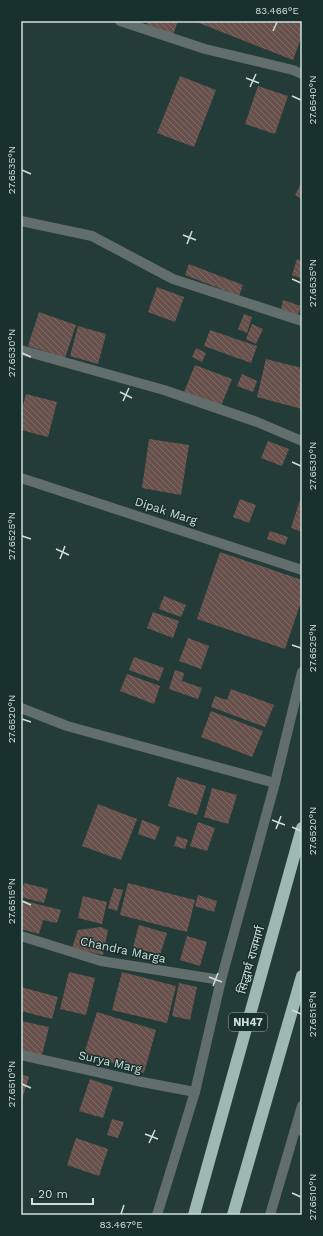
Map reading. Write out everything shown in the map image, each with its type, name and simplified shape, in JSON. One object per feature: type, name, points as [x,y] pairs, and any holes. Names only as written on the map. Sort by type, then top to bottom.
[{"type":"highway","name":"सिद्धार्थ राजमार्ग","points":[[194,1215],[302,828]]},
{"type":"highway","points":[[233,1215],[302,976]]},
{"type":"street","points":[[120,21],[205,49],[293,70],[302,74]]},
{"type":"street","points":[[21,221],[92,236],[173,279],[302,322]]},
{"type":"street","points":[[21,350],[164,390],[257,422],[302,441]]},
{"type":"street","name":"Dipak Marg","points":[[21,478],[302,570]]},
{"type":"street","points":[[157,1215],[195,1092],[221,980],[275,783],[302,672]]},
{"type":"street","points":[[21,708],[67,726],[275,783]]},
{"type":"street","name":"Chandra Marga","points":[[21,936],[101,961],[221,980]]},
{"type":"street","name":"Surya Marg","points":[[21,1055],[142,1082],[195,1092]]},
{"type":"street","points":[[270,1215],[299,1130],[302,1106]]},
{"type":"building","points":[[148,21],[178,21],[173,35],[146,25]]},
{"type":"building","points":[[194,21],[302,21],[302,36],[293,60]]},
{"type":"building","points":[[180,76],[216,90],[194,147],[157,133]]},
{"type":"building","points":[[258,86],[288,96],[275,134],[245,124]]},
{"type":"building","points":[[302,182],[302,199],[295,195]]},
{"type":"building","points":[[297,259],[302,261],[302,279],[292,275]]},
{"type":"building","points":[[189,264],[243,285],[239,296],[185,275]]},
{"type":"building","points":[[157,287],[184,297],[175,322],[148,312]]},
{"type":"building","points":[[283,300],[301,306],[298,315],[281,309]]},
{"type":"building","points":[[39,312],[76,325],[65,358],[28,346]]},
{"type":"building","points":[[244,314],[252,317],[247,333],[238,329]]},
{"type":"building","points":[[252,324],[263,329],[256,344],[246,339]]},
{"type":"building","points":[[78,326],[106,334],[98,364],[70,356]]},
{"type":"building","points":[[210,330],[257,346],[251,363],[204,346]]},
{"type":"building","points":[[196,348],[206,353],[202,362],[192,357]]},
{"type":"building","points":[[266,359],[302,368],[302,409],[257,397]]},
{"type":"building","points":[[195,365],[232,379],[221,406],[184,392]]},
{"type":"building","points":[[242,374],[257,381],[253,392],[237,386]]},
{"type":"building","points":[[26,394],[57,402],[48,437],[21,430],[21,413]]},
{"type":"building","points":[[149,439],[189,445],[181,495],[142,488]]},
{"type":"building","points":[[268,441],[289,449],[282,466],[261,458]]},
{"type":"building","points":[[240,499],[256,505],[249,523],[233,517]]},
{"type":"building","points":[[300,500],[302,501],[302,532],[291,528]]},
{"type":"building","points":[[270,531],[288,537],[285,545],[267,539]]},
{"type":"building","points":[[220,552],[302,580],[302,599],[285,649],[197,619]]},
{"type":"building","points":[[164,596],[186,605],[181,617],[159,609]]},
{"type":"building","points":[[153,612],[179,621],[173,638],[147,628]]},
{"type":"building","points":[[188,638],[209,646],[201,669],[179,661]]},
{"type":"building","points":[[134,657],[164,668],[159,681],[129,670]]},
{"type":"building","points":[[175,670],[184,673],[182,681],[202,688],[198,699],[169,689]]},
{"type":"building","points":[[127,674],[160,686],[154,704],[120,691]]},
{"type":"building","points":[[231,689],[274,705],[265,727],[211,707],[215,696],[227,700]]},
{"type":"building","points":[[211,711],[263,731],[252,757],[201,737]]},
{"type":"building","points":[[177,777],[206,786],[197,815],[168,806]]},
{"type":"building","points":[[212,788],[237,795],[228,824],[204,817]]},
{"type":"building","points":[[98,804],[137,819],[121,860],[82,846]]},
{"type":"building","points":[[142,820],[160,827],[155,840],[138,834]]},
{"type":"building","points":[[198,822],[215,828],[207,851],[190,846]]},
{"type":"building","points":[[177,836],[188,840],[185,849],[174,846]]},
{"type":"building","points":[[24,883],[48,889],[44,903],[21,897]]},
{"type":"building","points":[[128,883],[195,900],[187,932],[120,915]]},
{"type":"building","points":[[114,888],[123,890],[117,911],[108,908]]},
{"type":"building","points":[[198,895],[217,901],[214,912],[195,906]]},
{"type":"building","points":[[83,896],[107,902],[102,924],[78,918]]},
{"type":"building","points":[[21,900],[61,910],[57,923],[43,920],[39,934],[21,929]]},
{"type":"building","points":[[139,925],[167,933],[160,955],[133,947]]},
{"type":"building","points":[[101,927],[108,930],[103,955],[72,948],[78,930]]},
{"type":"building","points":[[187,936],[207,942],[200,966],[180,960]]},
{"type":"building","points":[[69,972],[95,978],[86,1015],[60,1009]]},
{"type":"building","points":[[122,972],[176,986],[167,1023],[112,1010]]},
{"type":"building","points":[[179,983],[197,987],[190,1020],[172,1016]]},
{"type":"building","points":[[21,987],[58,997],[52,1019],[21,1011]]},
{"type":"building","points":[[97,1012],[156,1030],[144,1073],[84,1054]]},
{"type":"building","points":[[21,1021],[49,1027],[42,1055],[21,1050]]},
{"type":"building","points":[[21,1074],[29,1077],[21,1103]]},
{"type":"building","points":[[90,1079],[113,1087],[103,1118],[79,1111]]},
{"type":"building","points":[[112,1119],[124,1122],[118,1138],[107,1135]]},
{"type":"building","points":[[76,1138],[108,1149],[99,1176],[67,1165]]}]
